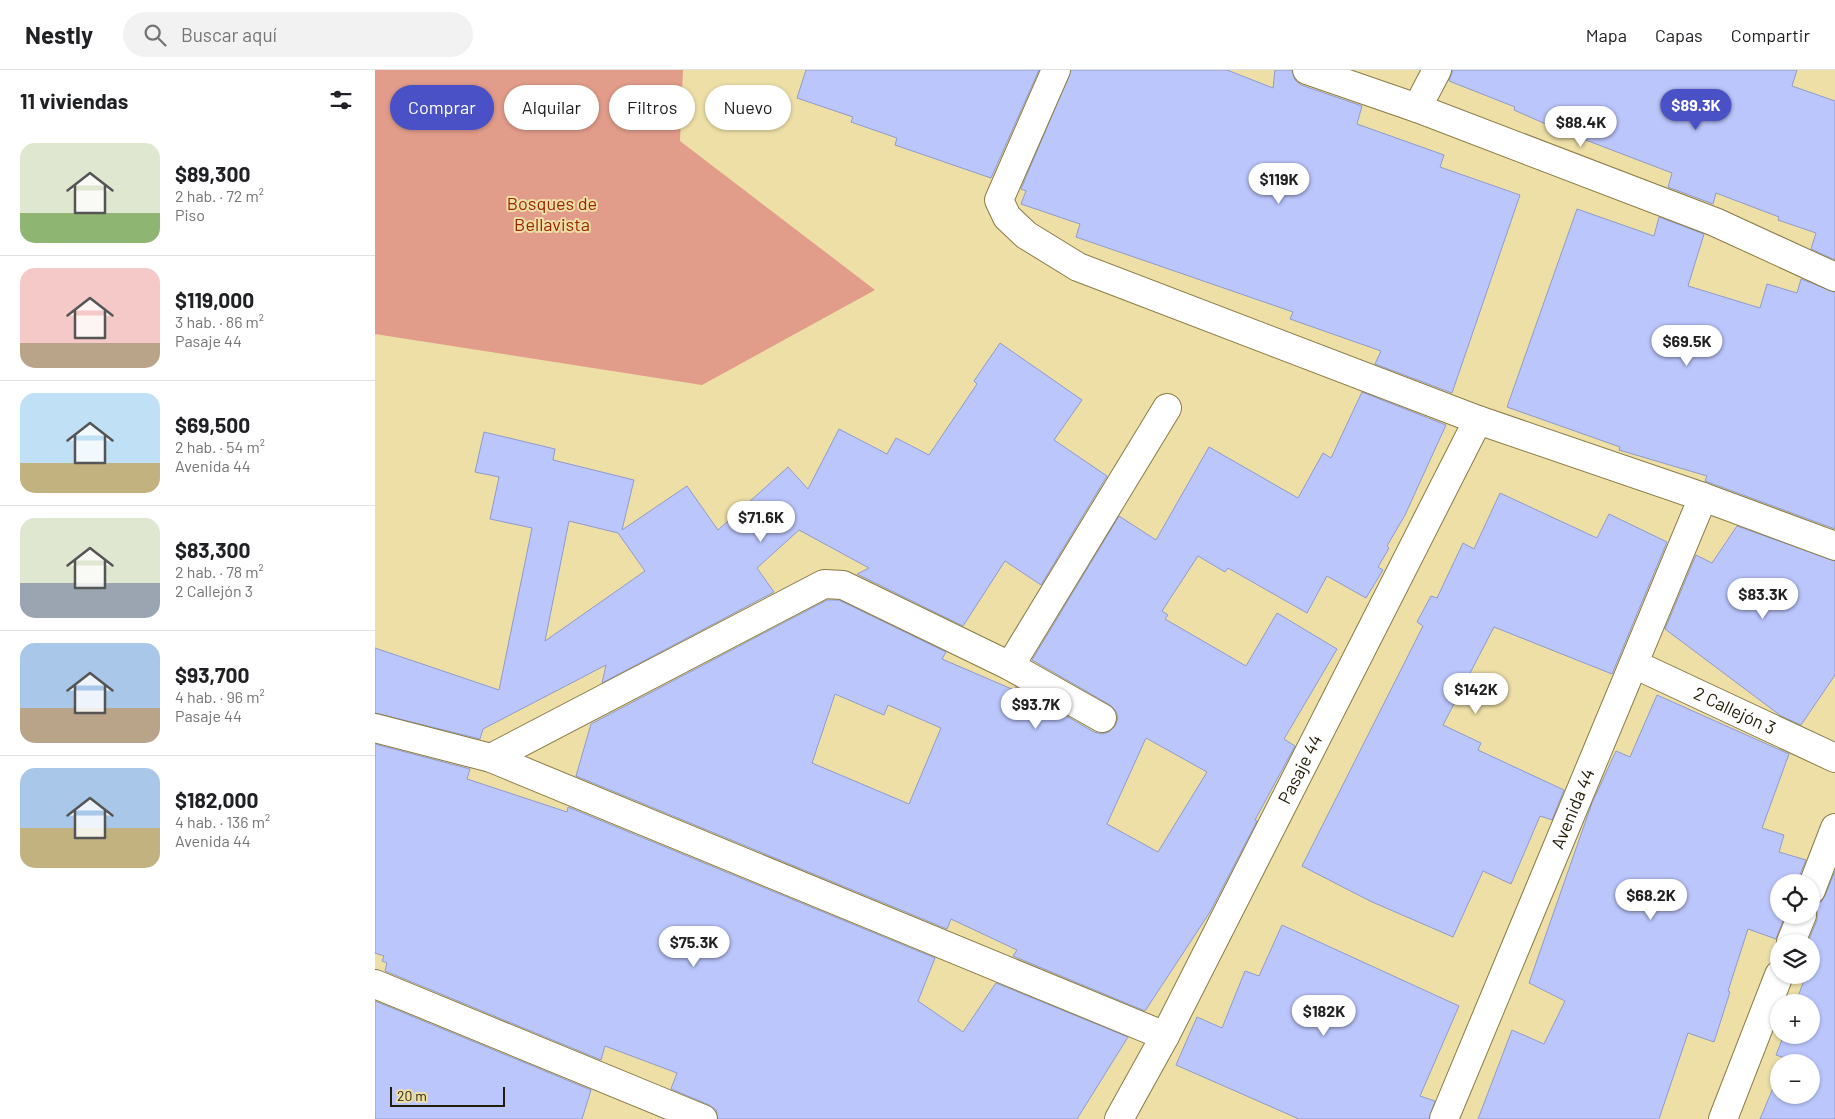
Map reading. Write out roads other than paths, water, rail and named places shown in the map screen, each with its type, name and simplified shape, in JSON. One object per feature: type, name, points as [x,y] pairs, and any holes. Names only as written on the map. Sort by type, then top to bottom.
[{"type":"street","points":[[1056,70],[999,200],[1007,218],[1026,236],[1078,267],[1478,420],[1703,497],[1835,546]]},
{"type":"street","points":[[1307,70],[1417,108],[1715,222],[1835,277]]},
{"type":"street","points":[[1417,108],[1437,70]]},
{"type":"street","points":[[1010,666],[1167,408]]},
{"type":"street","name":"Pasaje 44","points":[[1119,1119],[1165,1036],[1478,420]]},
{"type":"street","name":"Avenida 44","points":[[1444,1119],[1703,497]]},
{"type":"street","points":[[491,758],[824,584],[843,585],[1010,666],[1102,718]]},
{"type":"street","name":"2 Callejón 3","points":[[1634,664],[1835,758]]},
{"type":"street","points":[[375,728],[491,758],[1165,1036]]},
{"type":"street","points":[[1817,874],[1835,828]]},
{"type":"street","points":[[375,984],[703,1119]]},
{"type":"street","points":[[1723,1119],[1776,984]]},
{"type":"park label","name":"Bosques de Bellavista","points":[[552,214]]}]
